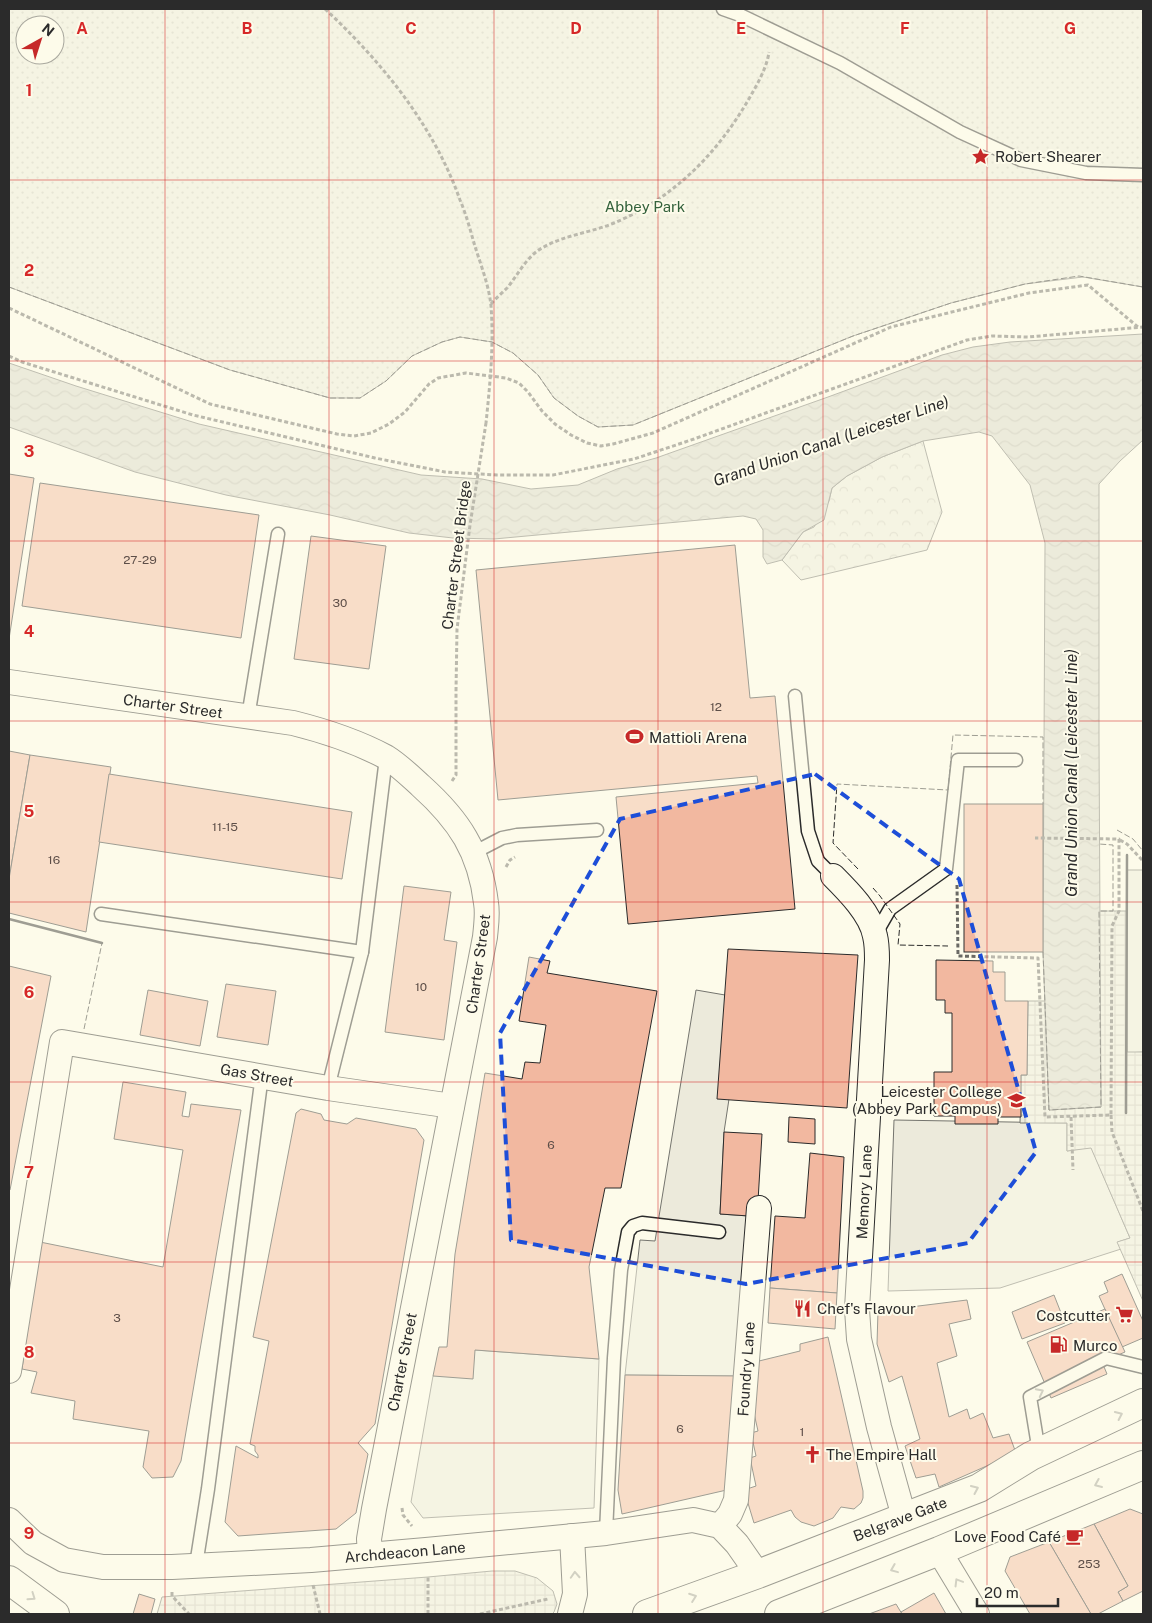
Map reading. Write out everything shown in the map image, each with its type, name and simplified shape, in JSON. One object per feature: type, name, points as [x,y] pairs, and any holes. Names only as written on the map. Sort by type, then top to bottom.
[{"type":"main road","name":"Belgrave Gate","points":[[647,1614],[758,1574],[979,1488],[1039,1452],[1143,1403]]},
{"type":"main road","points":[[791,1612],[1143,1465]]},
{"type":"main road","points":[[9,1580],[55,1614]]},
{"type":"street","name":"Charter Street","points":[[9,682],[248,717],[330,732],[386,758],[408,773],[438,801],[458,824],[474,853],[482,880],[486,905],[485,937],[374,1509],[369,1539],[370,1555]]},
{"type":"street","name":"Memory Lane","points":[[833,876],[852,895],[865,914],[875,934],[877,960],[857,1316],[861,1348],[879,1427],[904,1517]]},
{"type":"street","name":"Gas Street","points":[[9,1371],[62,1042],[262,1075],[328,1088],[452,1106]]},
{"type":"street","name":"Foundry Lane","points":[[720,1526],[730,1514],[736,1500],[759,1208]]},
{"type":"street","name":"Archdeacon Lane","points":[[9,1520],[32,1543],[64,1560],[103,1567],[172,1567],[311,1560],[606,1533],[693,1520],[720,1526]]},
{"type":"street","points":[[720,1526],[737,1544],[758,1574]]},
{"type":"street","points":[[563,1606],[576,1594],[572,1536]]},
{"type":"street","points":[[940,1551],[977,1614]]},
{"type":"lane","points":[[723,9],[840,63],[960,132],[1020,160],[1086,173],[1143,175]]},
{"type":"lane","points":[[248,717],[278,534]]},
{"type":"lane","points":[[795,696],[808,831],[818,860],[833,876]]},
{"type":"lane","points":[[328,1088],[362,952],[386,758]]},
{"type":"lane","points":[[875,934],[890,909],[946,869],[958,760],[1016,760]]},
{"type":"lane","points":[[474,853],[502,838],[517,835],[597,830]]},
{"type":"lane","points":[[101,914],[362,952]]},
{"type":"lane","points":[[196,1565],[208,1489],[262,1075]]},
{"type":"lane","points":[[606,1533],[614,1358],[621,1270],[628,1232],[633,1226],[642,1222],[719,1232]]},
{"type":"lane","points":[[1039,1452],[1030,1397],[1106,1358],[1143,1367]]},
{"type":"path","name":"Charter Street Bridge","points":[[325,9],[376,60],[401,92],[424,127],[460,198],[485,278],[491,304],[491,375],[486,423],[470,525],[457,629],[456,775],[438,801]]},
{"type":"path","points":[[491,304],[507,288],[526,262],[541,249],[565,238],[612,224],[638,212],[663,197],[686,179],[720,144],[739,116],[757,84],[768,59],[772,30]]},
{"type":"path","points":[[9,308],[210,404],[337,434],[354,436],[371,433],[389,424],[405,412],[429,384],[438,378],[466,373],[491,375],[518,383],[555,424],[587,443],[601,446],[653,433],[891,327],[1029,293],[1088,285],[1138,327]]},
{"type":"path","points":[[9,356],[22,362],[193,415],[375,458],[445,472],[497,475],[552,475],[634,459],[967,340],[992,336],[1028,337],[1143,327]]},
{"type":"path","points":[[1035,838],[1119,839],[1143,861]]},
{"type":"path","points":[[1119,839],[1118,911],[1112,926],[1112,1132],[1143,1211]]},
{"type":"path","points":[[946,869],[957,867],[958,956],[1038,958],[1044,1117],[1111,1116]]},
{"type":"path","points":[[1071,1117],[1073,1170]]},
{"type":"path","points":[[426,1550],[428,1614]]},
{"type":"path","points":[[313,1586],[320,1614]]},
{"type":"path","points":[[480,1614],[563,1606]]},
{"type":"highlighted area","points":[[815,774],[959,879],[1036,1152],[968,1243],[746,1284],[511,1240],[500,1033],[620,819]]},
{"type":"green space","name":"Abbey Park","points":[[9,9],[1143,9],[1143,287],[1083,277],[1025,284],[951,303],[853,336],[633,425],[598,427],[578,416],[554,398],[538,375],[513,353],[492,342],[460,337],[442,342],[412,356],[386,381],[360,398],[330,398],[230,370],[9,287]]},
{"type":"green space","points":[[923,441],[942,512],[927,550],[801,580],[782,560],[803,532],[814,527],[829,501],[832,488],[847,476],[882,457]]},
{"type":"shaded area","points":[[1127,870],[1143,870],[1143,1052],[1127,1053]]},
{"type":"shaded area","points":[[1099,911],[1127,911],[1127,1052],[1143,1052],[1143,1301],[1117,1242],[1130,1238],[1091,1148],[1067,1151],[1067,1123],[1020,1123],[1021,1075],[1027,1075],[1028,1001],[1045,1001],[1049,1110],[1101,1107]]},
{"type":"shaded area","points":[[696,990],[725,995],[729,1099],[724,1132],[720,1214],[749,1216],[741,1376],[625,1375],[640,1240],[655,1241]]},
{"type":"shaded area","points":[[894,1120],[1067,1123],[1067,1151],[1091,1147],[1130,1238],[1118,1242],[1121,1249],[1000,1288],[888,1291]]},
{"type":"shaded area","points":[[475,1350],[599,1359],[594,1508],[423,1518],[411,1502],[433,1376]]},
{"type":"shaded area","points":[[492,1571],[515,1571],[537,1578],[553,1591],[557,1604],[554,1612],[552,1614],[157,1614],[162,1597]]},
{"type":"water","name":"Grand Union Canal (Leicester Line)","points":[[1143,334],[1143,440],[1099,484],[1101,1107],[1049,1110],[1043,952],[1045,543],[1030,485],[992,436],[979,432],[923,441],[882,457],[847,476],[832,488],[824,520],[803,532],[782,560],[767,564],[763,557],[763,530],[756,519],[743,516],[494,539],[453,538],[409,533],[330,515],[226,495],[135,472],[9,427],[9,363],[199,424],[421,475],[482,479],[531,489],[578,485],[617,469],[656,458],[942,355],[973,347],[1010,342]]},
{"type":"building","points":[[9,474],[34,478],[9,639]]},
{"type":"building","points":[[40,483],[259,515],[241,638],[22,606]]},
{"type":"building","points":[[311,536],[386,546],[369,669],[294,659]]},
{"type":"building","name":"Mattioli Arena","points":[[735,545],[750,698],[775,696],[795,909],[628,924],[616,797],[758,783],[757,776],[498,800],[476,570]]},
{"type":"building","points":[[9,751],[30,755],[9,879]]},
{"type":"building","points":[[30,755],[111,767],[86,932],[9,913],[9,879]]},
{"type":"building","points":[[109,774],[352,812],[342,879],[99,842]]},
{"type":"building","points":[[964,804],[1043,804],[1043,952],[964,952]]},
{"type":"building","points":[[404,886],[451,892],[444,940],[457,942],[444,1040],[385,1032]]},
{"type":"building","points":[[728,949],[858,955],[847,1108],[717,1099]]},
{"type":"building","points":[[529,957],[550,961],[547,973],[657,991],[621,1188],[605,1188],[589,1267],[599,1359],[475,1350],[473,1379],[433,1376],[439,1347],[447,1347],[455,1254],[485,1073],[522,1079],[525,1062],[540,1063],[546,1025],[519,1021]]},
{"type":"building","points":[[936,960],[993,961],[993,972],[1005,972],[1005,1001],[1028,1001],[1027,1075],[1021,1075],[1021,1117],[998,1117],[998,1124],[955,1124],[955,1116],[934,1116],[934,1072],[952,1072],[952,1013],[945,1013],[945,1000],[936,1000]]},
{"type":"building","points":[[9,966],[51,976],[10,1190],[9,1190]]},
{"type":"building","points":[[226,984],[276,991],[268,1045],[217,1037]]},
{"type":"building","points":[[148,990],[208,1001],[200,1046],[140,1035]]},
{"type":"building","points":[[123,1082],[186,1092],[182,1116],[189,1117],[191,1104],[241,1110],[181,1461],[173,1477],[152,1478],[143,1467],[149,1431],[73,1419],[75,1401],[31,1393],[37,1372],[22,1369],[40,1242],[163,1267],[183,1150],[114,1139]]},
{"type":"building","points":[[301,1109],[321,1114],[324,1120],[347,1124],[356,1118],[416,1129],[424,1140],[375,1424],[358,1443],[368,1454],[356,1513],[336,1529],[238,1536],[225,1522],[236,1446],[258,1458],[255,1446],[250,1444],[269,1341],[253,1337],[296,1113]]},
{"type":"building","points":[[789,1117],[815,1119],[815,1144],[788,1142]]},
{"type":"building","points":[[724,1132],[762,1134],[758,1201],[750,1201],[749,1216],[720,1214]]},
{"type":"building","points":[[810,1153],[844,1157],[837,1293],[770,1288],[775,1216],[805,1218]]},
{"type":"building","name":"Costcutter","points":[[1122,1274],[1143,1321],[1143,1338],[1122,1347],[1099,1296],[1108,1292],[1104,1282]]},
{"type":"building","name":"Chef's Flavour","points":[[770,1288],[837,1293],[835,1329],[768,1323]]},
{"type":"building","points":[[1054,1295],[1065,1323],[1022,1339],[1012,1312]]},
{"type":"building","points":[[967,1300],[971,1319],[949,1324],[957,1356],[937,1363],[949,1417],[967,1409],[970,1419],[983,1413],[993,1438],[1009,1434],[1016,1453],[939,1487],[935,1474],[916,1478],[905,1446],[920,1439],[902,1376],[889,1382],[877,1344],[878,1311]]},
{"type":"building","points":[[1105,1309],[1125,1352],[1102,1362],[1107,1374],[1051,1398],[1027,1342]]},
{"type":"building","points":[[828,1337],[863,1498],[861,1503],[854,1509],[841,1507],[833,1518],[814,1526],[801,1522],[791,1510],[754,1523],[744,1490],[756,1486],[750,1458],[756,1456],[751,1433],[758,1431],[751,1400],[759,1361],[800,1351],[800,1344]]},
{"type":"building","points":[[625,1375],[741,1376],[731,1489],[622,1514],[618,1490]]},
{"type":"building","points":[[1130,1509],[1143,1514],[1143,1591],[1123,1601],[1118,1592],[1128,1586],[1094,1524]]},
{"type":"building","points":[[1094,1524],[1128,1586],[1118,1592],[1123,1601],[1098,1614],[1091,1614],[1049,1542]]},
{"type":"building","points":[[1049,1542],[1091,1614],[1030,1614],[1005,1571],[1010,1557]]},
{"type":"building","points":[[934,1593],[946,1614],[902,1614],[901,1612]]},
{"type":"building","points":[[139,1594],[155,1599],[151,1614],[133,1614]]},
{"type":"building","points":[[896,1604],[902,1614],[869,1614]]},
{"type":"fence","points":[[9,287],[230,370],[330,398],[360,398],[386,381],[412,356],[442,342],[460,337],[492,342],[513,353],[538,375],[554,398],[578,416],[598,427],[633,425],[853,336],[951,303],[1025,284],[1079,276],[1143,287]]},
{"type":"fence","points":[[858,869],[833,843],[837,784],[948,790],[953,735],[1043,737],[1043,804]]},
{"type":"fence","points":[[1117,830],[1133,839],[1143,851]]},
{"type":"fence","points":[[1043,952],[1049,1110],[1101,1107],[1099,911],[1113,911],[1113,845],[1099,844]]},
{"type":"fence","points":[[873,888],[900,924],[898,945],[948,946]]},
{"type":"fence","points":[[84,1029],[102,943]]},
{"type":"wall","points":[[1126,1113],[1127,855]]},
{"type":"wall","points":[[9,919],[102,943]]},
{"type":"place","name":"Robert Shearer","points":[[981,156]]},
{"type":"place","name":"Mattioli Arena","points":[[635,737]]},
{"type":"place","name":"Leicester College (Abbey Park Campus)","points":[[1016,1100]]},
{"type":"place","name":"Chef's Flavour","points":[[803,1308]]},
{"type":"place","name":"Costcutter","points":[[1124,1315]]},
{"type":"place","name":"Murco","points":[[1059,1345]]},
{"type":"place","name":"The Empire Hall","points":[[812,1454]]},
{"type":"place","name":"Love Food Café","points":[[1075,1536]]}]
